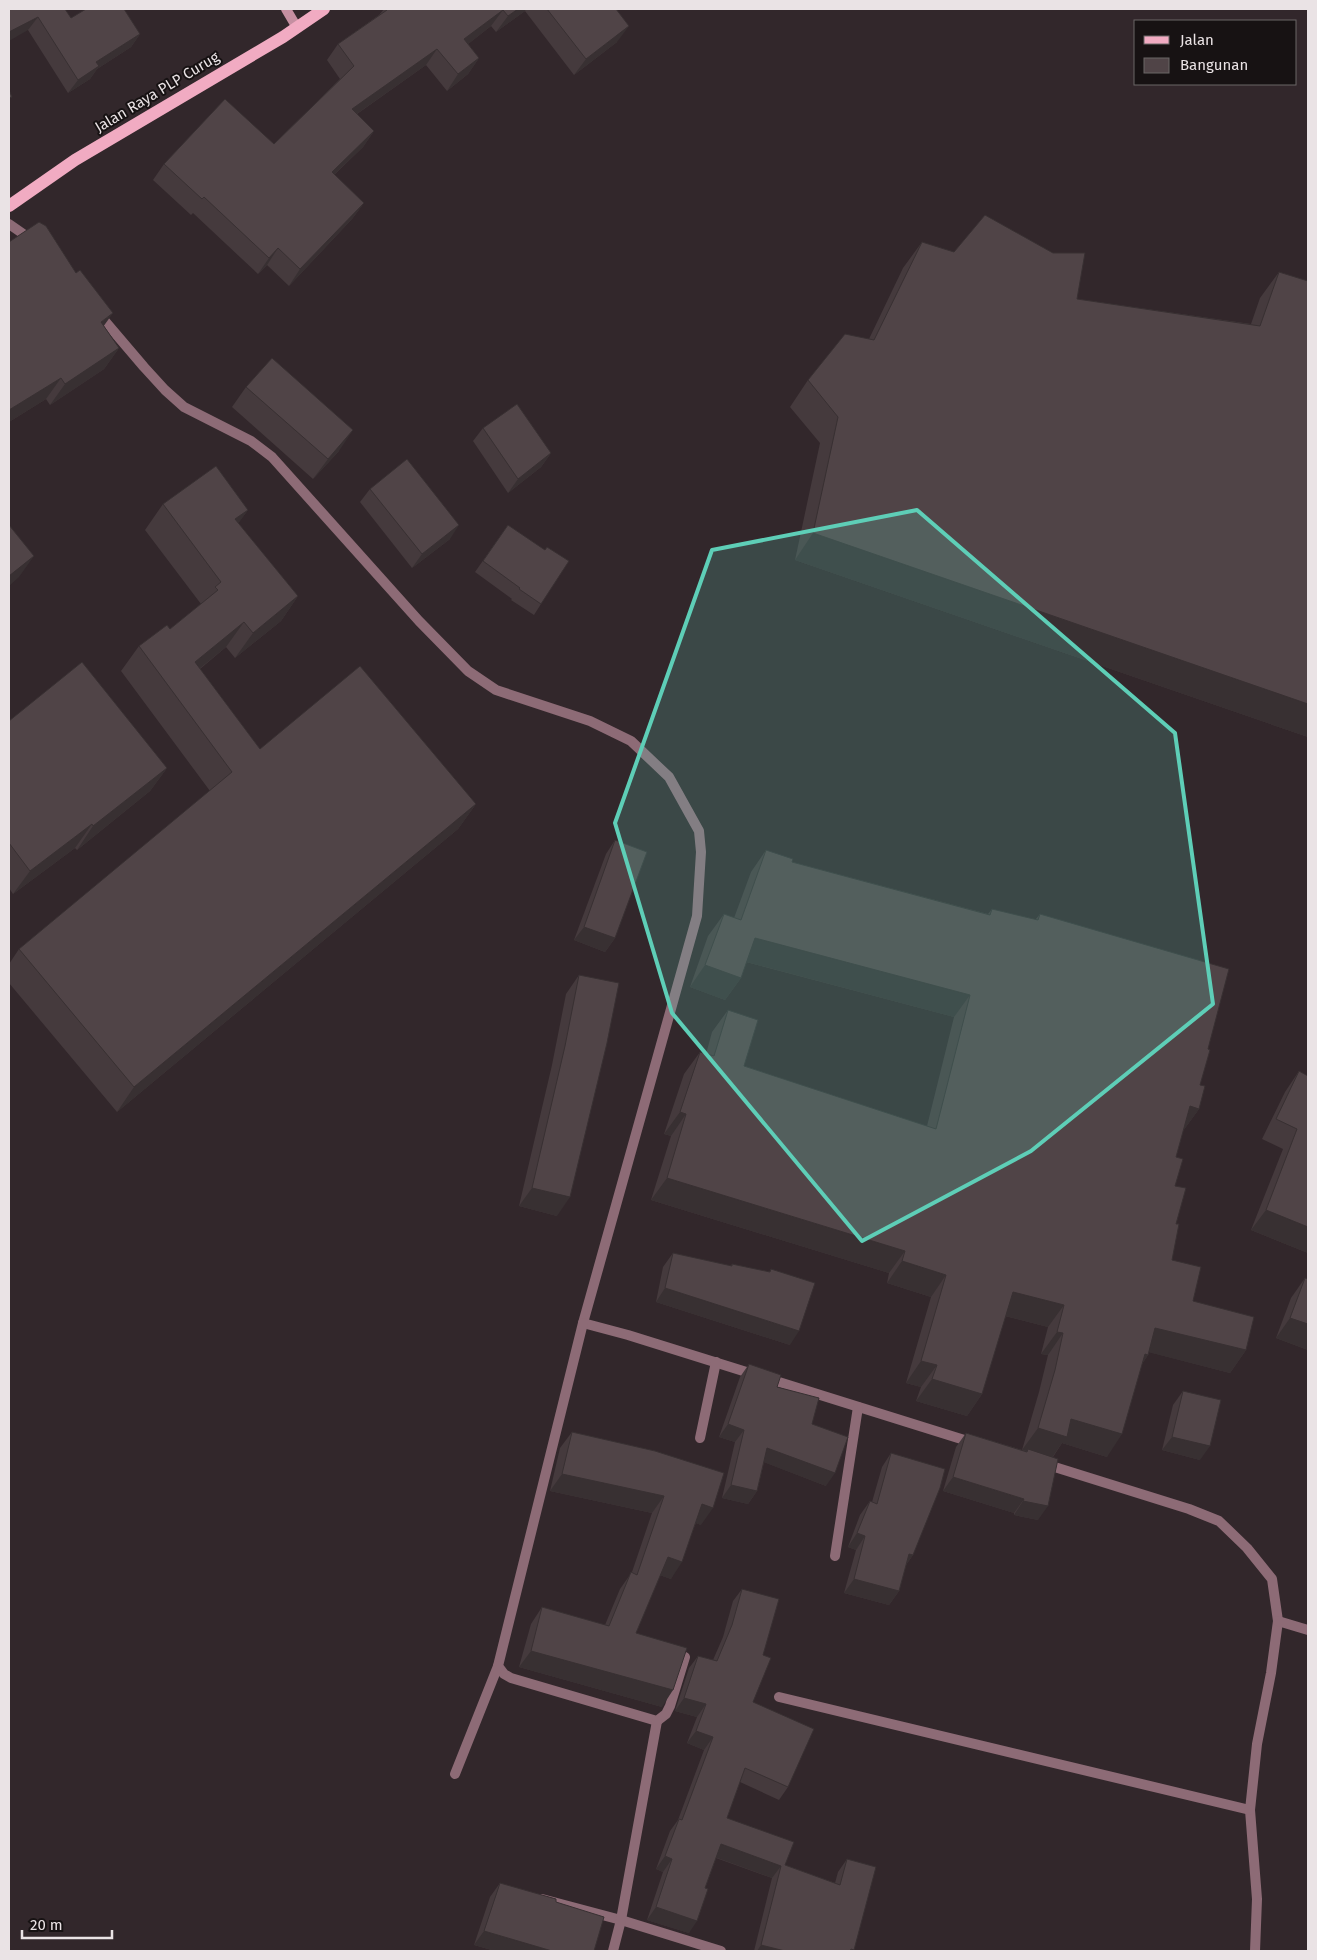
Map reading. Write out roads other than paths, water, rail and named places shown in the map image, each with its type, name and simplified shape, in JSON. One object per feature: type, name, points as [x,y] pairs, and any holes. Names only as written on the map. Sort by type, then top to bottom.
[{"type":"main road","name":"Jalan Raya PLP Curug","points":[[9,206],[76,160],[283,37],[296,26],[324,9]]},
{"type":"street","points":[[286,9],[296,26]]},
{"type":"street","points":[[9,224],[43,247]]},
{"type":"street","points":[[93,307],[144,367],[184,408],[251,441],[272,457],[419,621],[468,671],[496,690],[590,721],[631,742],[669,776],[699,831],[697,916],[583,1323],[498,1666],[455,1774]]},
{"type":"street","points":[[583,1323],[628,1335],[981,1445]]},
{"type":"street","points":[[700,1438],[716,1362]]},
{"type":"street","points":[[835,1556],[858,1407]]},
{"type":"street","points":[[1038,1462],[1189,1509],[1219,1522],[1248,1548],[1272,1579],[1278,1621],[1271,1673],[1257,1744],[1250,1810],[1258,1899],[1255,1951]]},
{"type":"street","points":[[1278,1621],[1308,1630]]},
{"type":"street","points":[[613,1951],[621,1920],[657,1721],[666,1714],[670,1706],[685,1657]]},
{"type":"street","points":[[498,1666],[504,1674],[511,1678],[657,1721]]},
{"type":"street","points":[[779,1697],[1250,1810]]},
{"type":"street","points":[[535,1897],[621,1920],[721,1951]]}]
